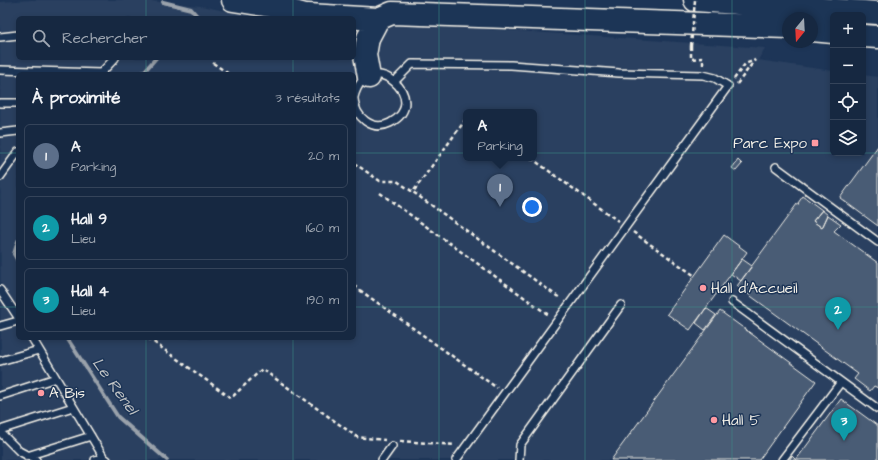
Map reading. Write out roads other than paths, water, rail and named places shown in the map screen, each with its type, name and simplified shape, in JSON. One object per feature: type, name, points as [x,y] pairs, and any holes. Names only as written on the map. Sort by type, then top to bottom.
[{"type":"highway","points":[[233,0],[270,5],[312,16]]},
{"type":"highway","points":[[420,0],[782,22]]},
{"type":"highway","points":[[695,0],[782,22]]},
{"type":"highway","points":[[818,18],[878,10]]},
{"type":"highway","points":[[356,18],[378,19],[392,13],[782,22]]},
{"type":"highway","points":[[818,19],[878,13]]},
{"type":"highway","points":[[360,88],[368,38],[378,19]]},
{"type":"highway","points":[[818,30],[830,31]]},
{"type":"highway","points":[[866,32],[878,34]]},
{"type":"highway","points":[[866,36],[878,37]]},
{"type":"highway","points":[[355,60],[360,88]]},
{"type":"lane","points":[[0,37],[16,35]]},
{"type":"lane","points":[[103,72],[113,60]]},
{"type":"lane","points":[[395,81],[412,64],[473,64],[619,73],[702,75],[715,78],[731,88],[456,460]]},
{"type":"lane","points":[[0,70],[50,72]]},
{"type":"lane","points":[[383,75],[395,81],[404,94],[404,101],[399,115],[387,124],[373,125],[366,122],[356,111],[360,88],[383,75]]},
{"type":"lane","points":[[0,103],[16,103]]},
{"type":"lane","points":[[0,133],[16,131]]},
{"type":"lane","points":[[0,177],[4,168],[16,154]]},
{"type":"lane","points":[[776,167],[878,242]]},
{"type":"lane","points":[[1,292],[16,314]]},
{"type":"lane","points":[[732,302],[878,409]]},
{"type":"lane","points":[[519,460],[520,444],[621,305]]},
{"type":"lane","points":[[0,326],[16,322]]},
{"type":"lane","points":[[33,340],[105,459],[96,460]]},
{"type":"lane","points":[[0,361],[39,350]]},
{"type":"lane","points":[[0,396],[56,378]]},
{"type":"lane","points":[[782,460],[841,382]]},
{"type":"lane","points":[[36,460],[27,456],[0,431],[73,407]]},
{"type":"lane","points":[[27,456],[91,436]]},
{"type":"lane","points":[[382,460],[391,442]]},
{"type":"waterway","points":[[163,2],[191,9],[197,16]]},
{"type":"waterway","name":"Le Renel","points":[[144,72],[154,60]]},
{"type":"waterway","name":"Le Renel","points":[[16,248],[14,254],[16,258]]},
{"type":"waterway","name":"Le Renel","points":[[68,340],[118,417],[167,460]]},
{"type":"place","name":"Parc Expo","points":[[815,143]]},
{"type":"place","name":"A","points":[[500,207]]},
{"type":"place","name":"Hall d'Accueil","points":[[703,288]]},
{"type":"place","name":"Hall 9","points":[[838,330]]},
{"type":"place","name":"A Bis","points":[[41,393]]},
{"type":"place","name":"Hall 5","points":[[714,420]]},
{"type":"place","name":"Hall 4","points":[[844,441]]}]
